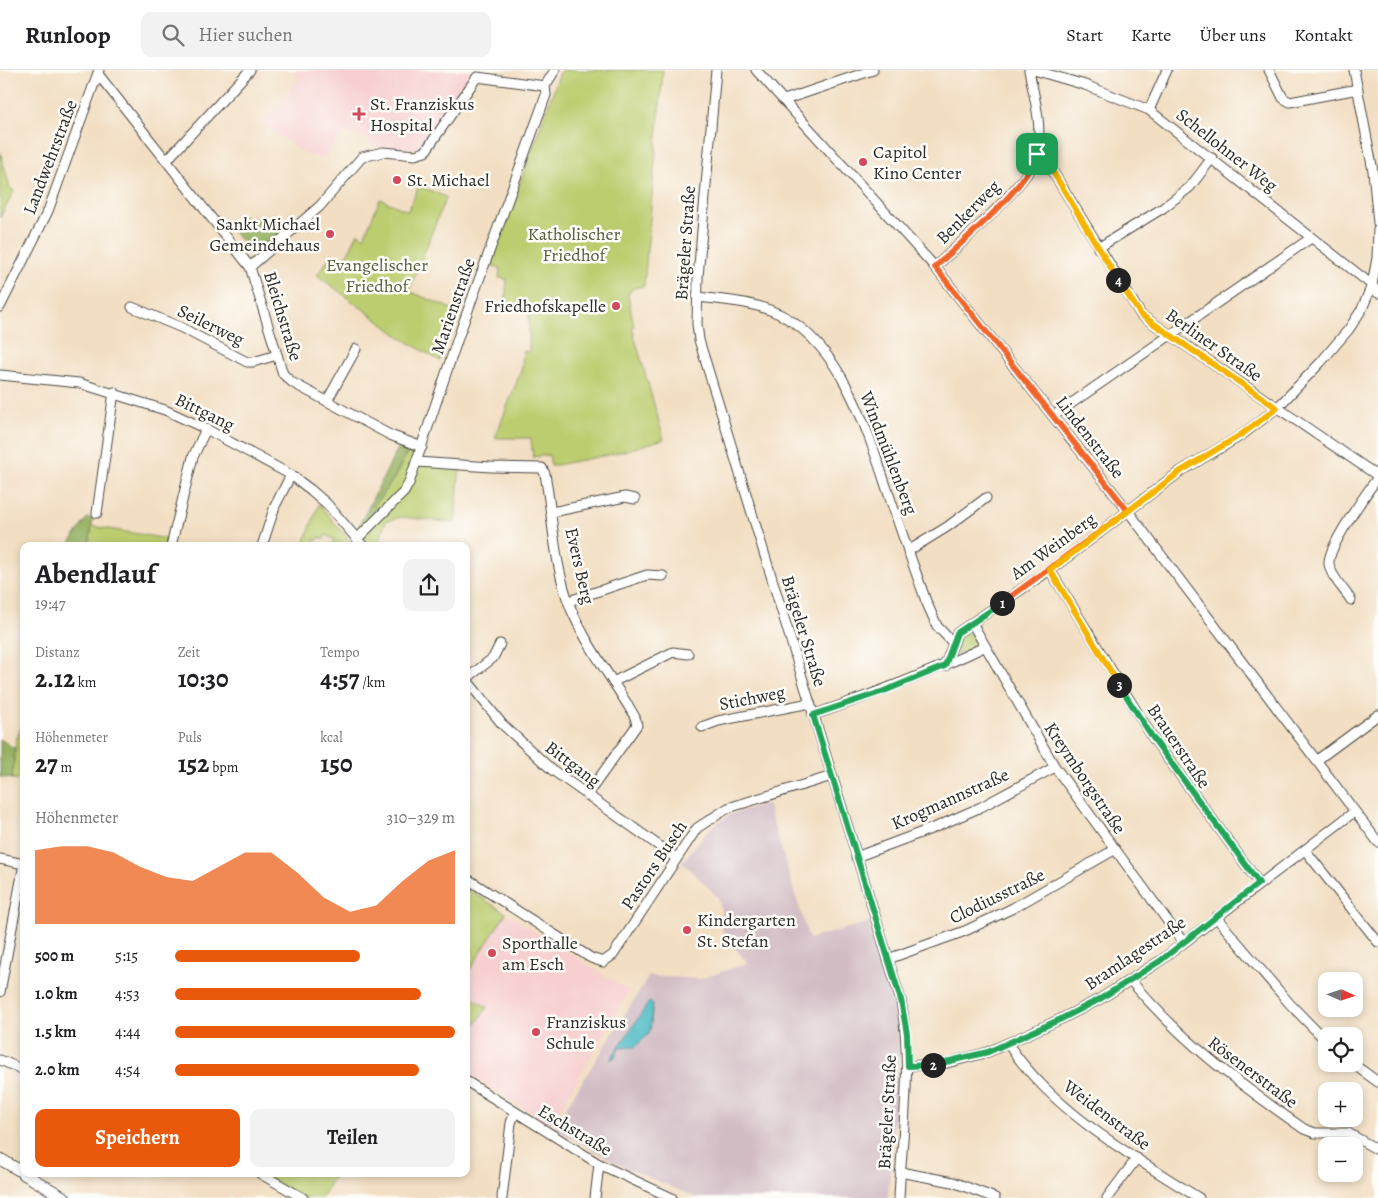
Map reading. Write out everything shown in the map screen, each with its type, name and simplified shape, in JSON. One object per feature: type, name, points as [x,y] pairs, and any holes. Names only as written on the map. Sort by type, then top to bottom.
[{"type":"main road","points":[[0,1159],[20,1172]]},
{"type":"main road","points":[[29,1177],[65,1198]]},
{"type":"street","points":[[167,160],[250,70]]},
{"type":"street","name":"Marienstraße","points":[[361,542],[404,492],[418,462],[459,335],[546,95],[545,86],[555,70]]},
{"type":"street","name":"Brägeler Straße","points":[[716,70],[696,324],[702,354],[901,1000],[907,1034],[908,1066],[899,1198]]},
{"type":"street","name":"Lindenstraße","points":[[756,70],[935,267],[1128,511],[1378,842]]},
{"type":"street","points":[[784,100],[873,70]]},
{"type":"street","points":[[1029,70],[1040,131],[1037,154]]},
{"type":"street","name":"Schellohner Weg","points":[[1034,70],[1085,85],[1149,110],[1372,285],[1378,293]]},
{"type":"street","points":[[1149,110],[1167,70]]},
{"type":"street","points":[[1269,70],[1283,98],[1290,102],[1358,89]]},
{"type":"street","points":[[1354,70],[1373,171],[1378,223]]},
{"type":"street","name":"Bleichstraße","points":[[99,72],[250,268],[284,374],[293,384],[390,435],[422,446]]},
{"type":"street","name":"Landwehrstraße","points":[[0,307],[48,211],[99,72]]},
{"type":"street","points":[[250,268],[325,201],[362,157],[383,152],[415,155],[425,152],[477,77],[545,86]]},
{"type":"street","name":"Berliner Straße","points":[[1037,154],[1053,172],[1098,248],[1141,315],[1378,476]]},
{"type":"street","name":"Benkerweg","points":[[935,267],[994,211],[1032,169],[1037,154]]},
{"type":"street","points":[[1098,248],[1163,208],[1190,187],[1212,158]]},
{"type":"street","name":"Am Weinberg","points":[[953,643],[957,633],[1050,570],[1181,471],[1242,434],[1277,408],[1349,329],[1362,309],[1372,285],[1377,258],[1378,230]]},
{"type":"street","points":[[1053,416],[1311,238]]},
{"type":"street","name":"Windmühlenberg","points":[[697,297],[735,300],[764,307],[785,317],[806,332],[823,352],[839,374],[868,433],[908,550],[937,626],[953,643]]},
{"type":"street","name":"Seilerweg","points":[[132,306],[182,328],[247,362],[277,355]]},
{"type":"street","points":[[328,402],[356,349]]},
{"type":"street","name":"Bittgang","points":[[0,376],[79,383],[114,392],[164,410],[206,429],[291,475],[328,504],[359,542]]},
{"type":"street","points":[[97,513],[114,392]]},
{"type":"street","points":[[172,542],[193,457],[206,429]]},
{"type":"street","name":"Evers Berg","points":[[418,462],[542,468],[545,474],[559,563],[568,601],[587,641],[635,717],[637,725],[587,795]]},
{"type":"street","points":[[263,542],[275,506],[291,475]]},
{"type":"street","points":[[1351,600],[1332,574],[1329,562],[1332,547],[1378,476]]},
{"type":"street","points":[[552,512],[625,497],[635,499]]},
{"type":"street","points":[[908,550],[947,527],[986,498]]},
{"type":"street","name":"Brauerstraße","points":[[1050,570],[1153,738],[1259,883]]},
{"type":"street","points":[[568,601],[647,575],[663,576]]},
{"type":"street","name":"Kreymborgstraße","points":[[972,624],[1055,767],[1114,850],[1184,942]]},
{"type":"street","points":[[945,666],[953,643]]},
{"type":"street","points":[[470,676],[493,658],[500,644]]},
{"type":"street","points":[[813,715],[884,691],[945,666],[984,647]]},
{"type":"street","points":[[612,682],[674,652],[688,654]]},
{"type":"street","name":"Bittgang","points":[[470,684],[518,741],[551,770],[676,858]]},
{"type":"street","name":"Stichweg","points":[[702,728],[718,721],[810,703]]},
{"type":"street","points":[[1317,760],[1378,714]]},
{"type":"street","name":"Krogmannstraße","points":[[856,857],[936,827],[982,807],[1055,767]]},
{"type":"street","name":"Pastors Busch","points":[[470,881],[591,958],[603,962],[613,955],[697,828],[728,808],[832,776]]},
{"type":"street","name":"Bramlagestraße","points":[[908,1066],[947,1063],[988,1052],[1061,1019],[1131,981],[1354,812]]},
{"type":"street","name":"Clodiusstraße","points":[[888,959],[965,930],[1013,908],[1066,880],[1114,850]]},
{"type":"street","points":[[1305,850],[1378,942]]},
{"type":"street","points":[[0,859],[20,863]]},
{"type":"street","points":[[0,992],[20,885]]},
{"type":"street","points":[[1216,917],[1290,1004],[1318,1033]]},
{"type":"street","name":"Rösenerstraße","points":[[1131,981],[1158,1014],[1196,1050],[1304,1129],[1315,1133],[1348,1133],[1378,1150]]},
{"type":"street","name":"Weidenstraße","points":[[1008,1044],[1022,1065],[1048,1091],[1137,1158],[1199,1198]]},
{"type":"street","points":[[0,1060],[20,1068]]},
{"type":"street","points":[[1363,1071],[1378,1082]]},
{"type":"street","name":"Eschstraße","points":[[470,1084],[599,1164],[672,1198]]},
{"type":"street","points":[[502,1198],[515,1112]]},
{"type":"street","points":[[1107,1198],[1137,1158]]},
{"type":"street","points":[[595,1198],[599,1164]]},
{"type":"street","points":[[900,1172],[953,1182],[994,1198]]},
{"type":"street","points":[[266,1177],[303,1198]]},
{"type":"shaded area","name":"St. Franziskus Hospital","points":[[293,70],[468,70],[471,76],[455,105],[423,149],[373,147],[366,137],[343,133],[324,158],[307,155],[262,124],[298,80]]},
{"type":"shaded area","points":[[767,803],[809,939],[869,922],[896,1009],[899,1053],[888,1198],[697,1198],[620,1165],[553,1128],[649,976],[700,979],[748,963],[726,938],[721,926],[722,914],[718,897],[682,862],[710,828],[729,815]]},
{"type":"shaded area","name":"Franziskus Schule","points":[[470,891],[629,991],[551,1125],[470,1075]]},
{"type":"green space","name":"Katholischer Friedhof","points":[[561,70],[663,70],[644,286],[633,288],[628,295],[634,327],[632,328],[664,439],[613,454],[551,466],[549,455],[533,457],[531,438],[495,438],[522,368],[523,351],[529,352],[529,313],[505,306],[507,279],[499,278],[500,268],[490,265]]},
{"type":"green space","points":[[0,151],[10,188],[14,191],[0,218]]},
{"type":"green space","name":"Evangelischer Friedhof","points":[[419,186],[446,197],[409,291],[457,311],[440,361],[403,339],[317,275],[332,254],[343,263],[358,233],[364,237],[380,199],[408,211]]},
{"type":"green space","points":[[243,217],[293,224],[254,254],[229,228]]},
{"type":"green space","points":[[401,442],[412,443],[395,477],[374,506],[381,515],[357,539],[360,524]]},
{"type":"green space","points":[[412,443],[422,447],[418,461],[460,465],[455,523],[402,517],[386,521],[379,542],[360,542],[357,539],[373,506],[395,477]]},
{"type":"green space","points":[[319,504],[351,542],[333,542],[334,539],[325,535],[324,539],[319,537],[317,541],[305,542]]},
{"type":"green space","points":[[87,518],[93,519],[90,542],[71,542]]},
{"type":"green space","points":[[91,526],[168,539],[168,542],[89,542]]},
{"type":"green space","points":[[964,633],[970,634],[978,647],[957,655],[957,643]]},
{"type":"green space","points":[[20,730],[20,780],[12,779],[16,740]]},
{"type":"green space","points":[[0,739],[15,749],[12,779],[0,777]]},
{"type":"green space","points":[[470,890],[506,913],[470,970]]},
{"type":"green space","points":[[470,996],[487,1007],[470,1033]]},
{"type":"green space","points":[[266,1177],[333,1177],[322,1198],[303,1198]]},
{"type":"water","points":[[649,1002],[653,1004],[650,1033],[635,1047],[619,1048],[615,1057],[610,1060]]},
{"type":"place","name":"St. Franziskus Hospital","points":[[359,114]]},
{"type":"place","name":"Capitol Kino Center","points":[[863,162]]},
{"type":"place","name":"St. Michael","points":[[397,180]]},
{"type":"place","name":"Sankt Michael Gemeindehaus","points":[[330,234]]},
{"type":"place","name":"Friedhofskapelle","points":[[616,306]]},
{"type":"place","name":"Kindergarten St. Stefan","points":[[687,930]]},
{"type":"place","name":"Sporthalle am Esch","points":[[492,953]]},
{"type":"place","name":"Franziskus Schule","points":[[536,1032]]},
{"type":"route","points":[[1037,154],[1032,169],[994,211],[935,267],[1128,511],[1050,570],[957,633],[945,666],[884,691],[813,715],[901,1000],[907,1034],[908,1066],[930,1066],[988,1052],[1100,999],[1160,961],[1259,883],[1219,831],[1153,738],[1100,655],[1050,570],[1181,471],[1224,446],[1277,408],[1141,315],[1098,248],[1053,172],[1037,154]]}]
